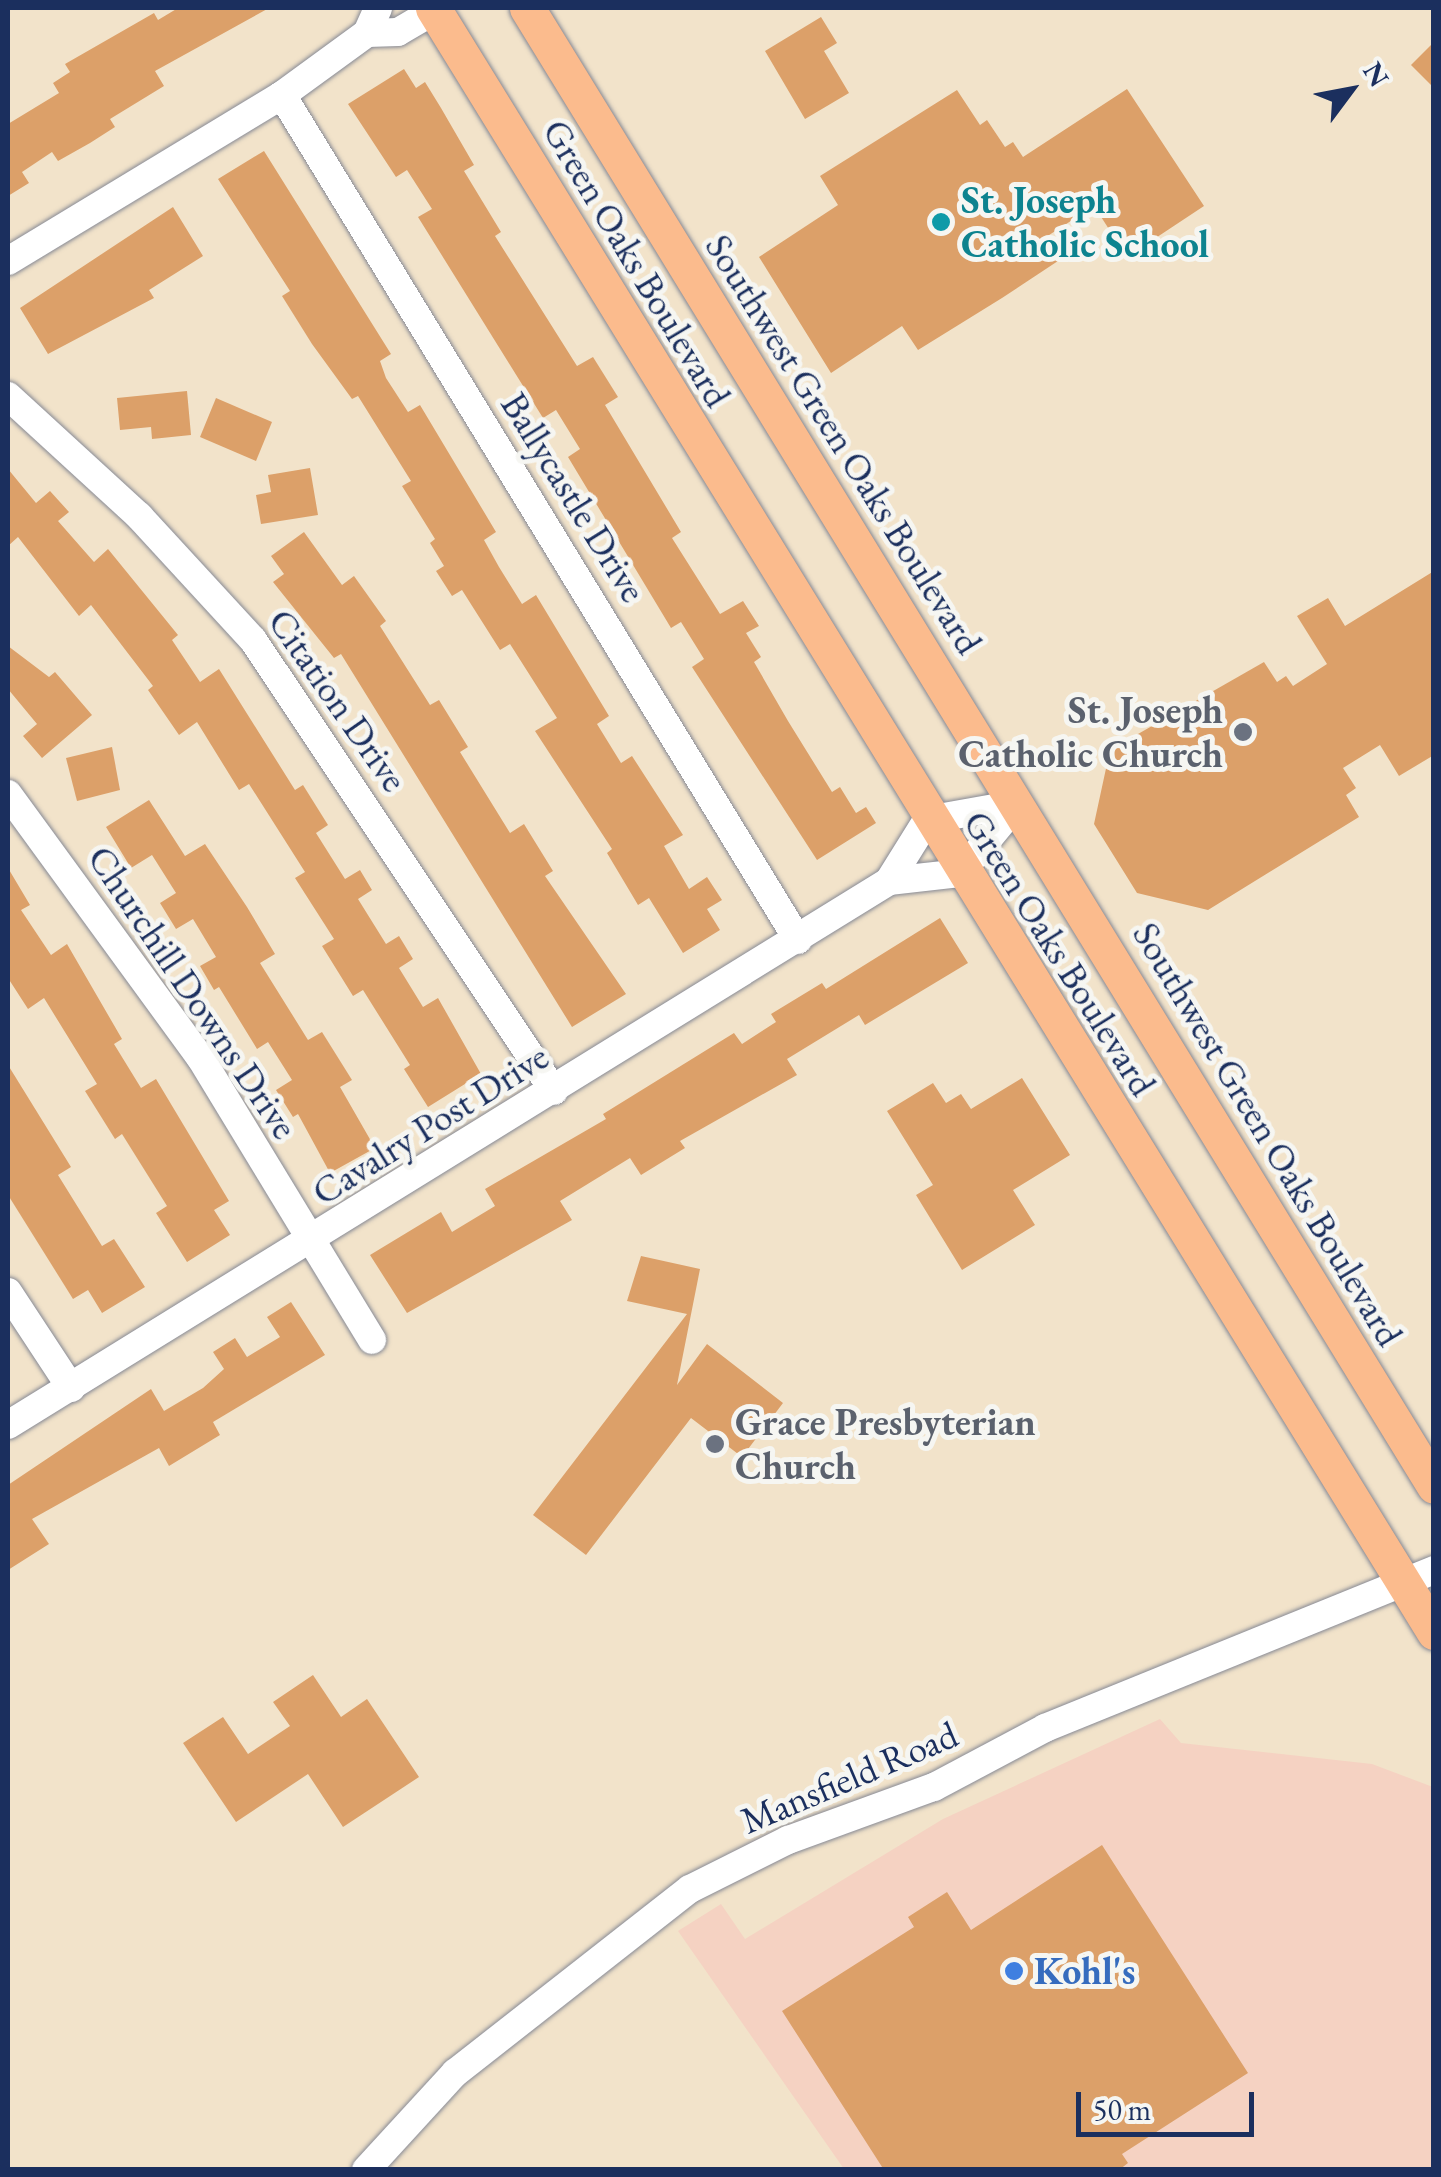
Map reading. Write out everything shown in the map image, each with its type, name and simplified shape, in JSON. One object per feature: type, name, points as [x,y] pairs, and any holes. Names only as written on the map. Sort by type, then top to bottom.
[{"type":"main road","name":"Green Oaks Boulevard","points":[[435,8],[960,873],[1418,1576],[1434,1632]]},
{"type":"main road","name":"Southwest Green Oaks Boulevard","points":[[527,8],[1434,1486]]},
{"type":"street","points":[[8,261],[282,95],[372,20],[398,32],[435,8]]},
{"type":"street","name":"Ballycastle Drive","points":[[282,95],[798,940]]},
{"type":"street","name":"Citation Drive","points":[[8,396],[140,516],[252,640],[554,1091]]},
{"type":"street","name":"Churchill Downs Drive","points":[[8,794],[200,1057],[372,1340]]},
{"type":"street","points":[[928,820],[1016,804]]},
{"type":"street","points":[[960,873],[1016,804]]},
{"type":"street","name":"Cavalry Post Drive","points":[[8,1425],[312,1242],[889,881],[928,820]]},
{"type":"street","name":"Cavalry Post Drive","points":[[889,881],[960,873]]},
{"type":"street","points":[[8,1292],[71,1388]]},
{"type":"street","name":"Mansfield Road","points":[[366,2170],[455,2073],[690,1889],[788,1840],[934,1787],[1046,1728],[1418,1576]]},
{"type":"shaded area","points":[[1160,1719],[1181,1743],[1372,1764],[1433,1787],[1433,2169],[844,2169],[678,1931],[721,1904],[745,1939],[943,1819]]},
{"type":"building","points":[[178,8],[269,8],[155,71],[164,86],[110,119],[115,127],[90,143],[58,161],[52,152],[22,172],[29,183],[8,196],[8,124],[59,93],[53,83],[70,72],[65,64],[154,13],[158,20]]},
{"type":"building","points":[[821,17],[837,43],[824,51],[849,93],[805,119],[765,51]]},
{"type":"building","points":[[1434,42],[1434,88],[1411,65]]},
{"type":"building","points":[[404,69],[416,88],[425,82],[441,108],[474,165],[464,171],[501,232],[495,236],[577,366],[593,357],[618,397],[605,405],[681,532],[672,538],[720,614],[743,601],[759,626],[746,633],[761,657],[754,662],[788,721],[832,792],[840,787],[856,813],[866,807],[876,823],[817,860],[692,667],[704,659],[681,622],[671,628],[568,457],[580,449],[556,410],[543,418],[418,217],[432,209],[407,170],[396,177],[348,104]]},
{"type":"building","name":"St. Joseph Catholic School","points":[[1127,89],[1204,206],[1127,257],[1094,206],[1046,237],[1061,259],[1002,298],[918,350],[902,326],[831,373],[759,257],[838,205],[820,176],[957,90],[980,125],[987,120],[1005,147],[1013,142],[1023,157]]},
{"type":"building","points":[[264,151],[391,354],[380,361],[386,378],[408,412],[420,405],[496,532],[484,540],[499,567],[522,604],[536,595],[609,716],[597,724],[621,763],[632,756],[683,835],[664,846],[689,889],[707,877],[722,900],[707,909],[720,930],[683,953],[649,898],[638,905],[607,853],[612,849],[535,731],[557,718],[510,644],[500,650],[462,590],[452,596],[436,571],[444,566],[430,543],[435,539],[402,486],[411,481],[358,396],[352,399],[312,344],[282,296],[290,291],[218,179]]},
{"type":"building","points":[[173,207],[203,256],[149,290],[154,298],[48,354],[20,308]]},
{"type":"building","points":[[187,391],[191,435],[152,439],[151,427],[120,430],[117,398]]},
{"type":"building","points":[[216,398],[272,422],[256,461],[200,437]]},
{"type":"building","points":[[310,468],[318,515],[261,524],[256,495],[271,492],[268,475]]},
{"type":"building","points":[[8,469],[36,503],[50,491],[69,512],[58,521],[94,562],[108,549],[178,635],[172,640],[200,682],[219,669],[295,790],[303,785],[328,825],[316,833],[345,879],[360,870],[372,890],[358,899],[386,944],[399,936],[413,959],[399,968],[423,1007],[438,998],[481,1074],[428,1107],[404,1069],[410,1065],[363,990],[353,996],[322,946],[334,939],[295,878],[305,872],[249,784],[239,790],[197,722],[179,735],[148,690],[153,686],[91,605],[79,616],[18,537],[8,546]]},
{"type":"building","points":[[304,532],[342,585],[354,576],[386,621],[380,626],[430,705],[439,700],[468,747],[460,752],[510,833],[524,824],[553,871],[545,876],[626,994],[572,1027],[341,654],[334,658],[273,582],[284,574],[271,556]]},
{"type":"building","name":"St. Joseph Catholic Church","points":[[1434,571],[1434,755],[1399,776],[1380,745],[1343,768],[1356,788],[1346,795],[1359,817],[1208,910],[1137,893],[1094,824],[1110,750],[1264,662],[1277,682],[1286,676],[1293,686],[1327,664],[1297,616],[1328,598],[1345,626]]},
{"type":"building","points":[[8,646],[49,677],[55,672],[92,715],[42,758],[23,736],[37,724],[8,689]]},
{"type":"building","points":[[112,747],[120,790],[77,801],[66,758]]},
{"type":"building","points":[[149,800],[185,856],[205,844],[247,907],[275,954],[260,963],[308,1040],[322,1032],[352,1080],[340,1087],[375,1148],[330,1173],[298,1114],[293,1117],[276,1090],[292,1080],[268,1042],[257,1049],[219,987],[214,990],[200,966],[216,957],[193,919],[176,929],[160,903],[176,893],[152,855],[131,868],[106,827]]},
{"type":"building","points":[[8,868],[30,905],[21,910],[51,955],[67,944],[122,1039],[114,1044],[141,1088],[156,1079],[229,1201],[214,1210],[230,1235],[187,1262],[156,1213],[167,1206],[122,1134],[115,1139],[85,1091],[97,1084],[44,998],[28,1009],[8,978]]},
{"type":"building","points":[[940,918],[968,963],[865,1025],[859,1015],[787,1059],[797,1075],[680,1141],[685,1148],[641,1175],[630,1158],[560,1201],[572,1220],[407,1313],[370,1255],[441,1212],[452,1232],[495,1206],[485,1189],[606,1119],[603,1114],[734,1033],[742,1044],[776,1022],[771,1014],[822,983],[826,989]]},
{"type":"building","points":[[8,1065],[71,1167],[58,1175],[102,1246],[114,1239],[145,1287],[102,1313],[88,1290],[73,1299],[8,1195]]},
{"type":"building","points":[[1022,1078],[1070,1155],[1013,1190],[1035,1225],[962,1270],[916,1195],[933,1185],[887,1111],[933,1083],[946,1103],[961,1094],[971,1109]]},
{"type":"building","points":[[641,1256],[700,1269],[677,1385],[707,1344],[783,1403],[742,1457],[691,1418],[586,1555],[533,1515],[687,1314],[627,1301]]},
{"type":"building","points":[[291,1302],[325,1355],[213,1422],[220,1435],[169,1466],[159,1448],[32,1519],[49,1544],[8,1570],[8,1485],[151,1389],[164,1411],[203,1388],[224,1369],[213,1352],[235,1338],[247,1357],[280,1337],[267,1317]]},
{"type":"building","points":[[313,1675],[341,1717],[367,1699],[419,1777],[343,1827],[308,1774],[236,1822],[183,1743],[223,1717],[248,1754],[290,1726],[273,1702]]},
{"type":"building","name":"Kohl's","points":[[1102,1845],[1248,2073],[1122,2154],[1128,2163],[1119,2170],[884,2170],[782,2011],[914,1927],[908,1917],[947,1892],[971,1930]]},
{"type":"place","name":"St. Joseph Catholic School","points":[[941,222]]},
{"type":"place","name":"St. Joseph Catholic Church","points":[[1243,732]]},
{"type":"place","name":"Grace Presbyterian Church","points":[[715,1444]]},
{"type":"place","name":"Kohl's","points":[[1014,1971]]}]
